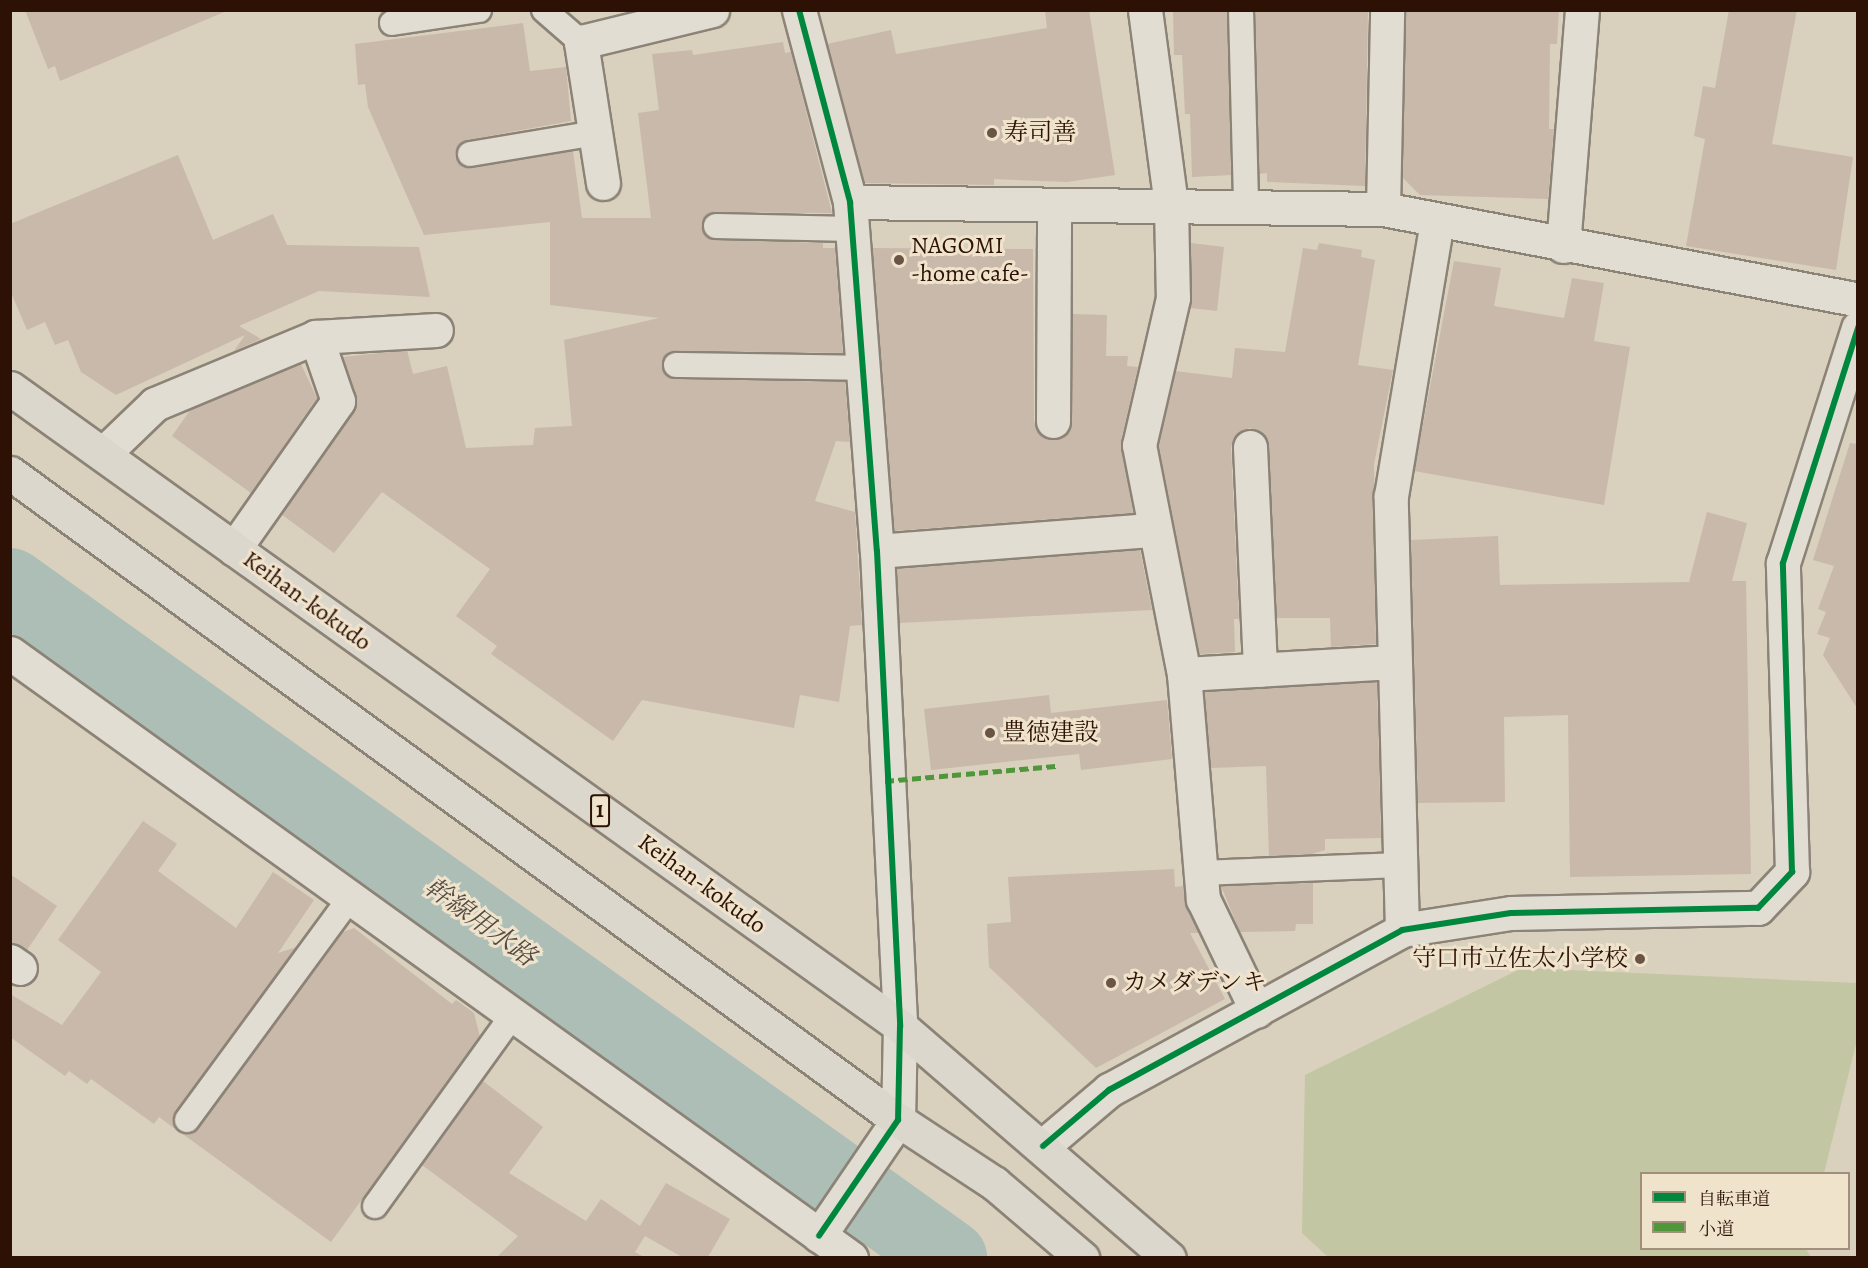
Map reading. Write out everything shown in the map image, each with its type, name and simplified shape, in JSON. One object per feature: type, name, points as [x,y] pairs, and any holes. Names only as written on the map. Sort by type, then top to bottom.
[{"type":"highway","name":"Keihan-kokudo","points":[[10,388],[900,1026],[1169,1257]]},
{"type":"highway","points":[[10,473],[898,1120],[994,1183],[1082,1257]]},
{"type":"street","points":[[603,183],[581,42],[712,10]]},
{"type":"street","points":[[799,10],[851,215],[877,551],[900,1026],[898,1120],[819,1236]]},
{"type":"street","points":[[1145,10],[1172,206],[1173,298],[1139,445],[1153,530],[1184,674],[1203,899],[1257,1011]]},
{"type":"street","points":[[1383,209],[1387,10]]},
{"type":"street","points":[[1563,246],[1582,10]]},
{"type":"street","points":[[851,215],[1054,205],[1383,209],[1563,246],[1857,300]]},
{"type":"street","points":[[1053,421],[1054,205]]},
{"type":"street","points":[[1402,930],[1391,496],[1437,220]]},
{"type":"street","points":[[1042,1146],[1109,1090],[1257,1011],[1324,969],[1402,930],[1511,913],[1758,908],[1792,872],[1783,563],[1857,328]]},
{"type":"street","points":[[103,454],[154,404],[316,337],[435,330]]},
{"type":"street","points":[[234,549],[338,401],[316,337]]},
{"type":"street","points":[[1250,447],[1260,670]]},
{"type":"street","points":[[877,551],[1153,530]]},
{"type":"street","points":[[10,653],[851,1257]]},
{"type":"street","points":[[1184,674],[1395,662]]},
{"type":"lane","points":[[392,23],[479,10]]},
{"type":"lane","points":[[544,10],[581,42]]},
{"type":"lane","points":[[1241,10],[1246,207]]},
{"type":"lane","points":[[470,154],[595,133]]},
{"type":"lane","points":[[716,226],[851,215]]},
{"type":"lane","points":[[676,365],[862,368]]},
{"type":"lane","points":[[1200,873],[1400,865]]},
{"type":"lane","points":[[186,1120],[350,898]]},
{"type":"lane","points":[[375,1206],[513,1015]]},
{"type":"green space","name":"守口市立佐太小学校","points":[[1522,968],[1857,983],[1857,1040],[1824,1172],[1640,1172],[1640,1250],[1807,1250],[1811,1257],[1328,1257],[1302,1233],[1305,1075]]},
{"type":"building","points":[[25,10],[229,10],[60,81],[55,66],[48,69]]},
{"type":"building","points":[[1045,10],[1089,10],[1115,175],[1067,182],[994,179],[994,185],[864,183],[827,44],[891,30],[896,54],[1047,28]]},
{"type":"building","points":[[1173,10],[1227,10],[1231,175],[1192,177],[1190,114],[1185,114],[1182,55],[1174,55]]},
{"type":"building","points":[[1255,10],[1368,10],[1365,186],[1267,182],[1267,173],[1259,174]]},
{"type":"building","points":[[1406,10],[1559,10],[1557,44],[1550,44],[1549,129],[1554,129],[1548,199],[1420,195],[1402,177]]},
{"type":"building","points":[[1729,10],[1797,10],[1772,144],[1853,157],[1836,270],[1686,246],[1705,139],[1694,136],[1703,86],[1715,88]]},
{"type":"building","points":[[523,23],[530,71],[566,67],[571,121],[467,140],[456,157],[472,168],[573,151],[582,218],[651,218],[638,113],[659,110],[652,54],[692,50],[693,55],[783,42],[785,53],[791,52],[832,213],[716,212],[702,226],[715,240],[823,243],[823,248],[835,248],[843,353],[676,351],[662,365],[676,379],[845,382],[850,442],[836,441],[815,501],[855,512],[862,625],[850,626],[839,702],[800,695],[794,728],[642,700],[613,741],[491,654],[497,646],[456,616],[490,569],[382,492],[334,553],[281,514],[356,404],[343,357],[407,350],[413,374],[447,366],[466,448],[533,445],[535,428],[572,426],[564,340],[659,318],[550,305],[550,222],[424,235],[368,107],[365,84],[358,85],[355,44]]},
{"type":"building","points":[[178,155],[213,240],[273,214],[287,245],[419,247],[430,297],[319,291],[239,326],[261,339],[234,351],[245,335],[116,395],[81,372],[68,340],[55,345],[45,322],[27,330],[10,290],[10,224]]},
{"type":"building","points":[[1191,243],[1224,247],[1217,311],[1190,308]]},
{"type":"building","points":[[1319,243],[1362,250],[1361,257],[1375,260],[1358,365],[1393,370],[1374,464],[1376,644],[1331,647],[1330,618],[1276,618],[1269,446],[1259,431],[1249,428],[1234,438],[1231,448],[1239,619],[1234,619],[1235,652],[1199,654],[1158,445],[1175,371],[1232,378],[1235,348],[1285,352],[1303,248],[1317,250]]},
{"type":"building","points":[[872,248],[1033,249],[1034,421],[1044,437],[1062,438],[1072,422],[1072,314],[1107,315],[1106,356],[1128,356],[1127,366],[1138,367],[1121,441],[1133,513],[894,531]]},
{"type":"building","points":[[1454,261],[1501,268],[1494,306],[1564,318],[1572,278],[1604,283],[1594,341],[1630,347],[1604,505],[1414,471]]},
{"type":"building","points":[[301,364],[317,398],[251,493],[172,436],[191,409]]},
{"type":"building","points":[[1850,443],[1857,444],[1857,708],[1823,655],[1830,638],[1817,634],[1826,612],[1818,609],[1834,566],[1813,560]]},
{"type":"building","points":[[1707,512],[1747,523],[1732,581],[1746,581],[1751,874],[1570,877],[1568,715],[1504,717],[1505,802],[1418,803],[1411,540],[1498,536],[1500,585],[1689,582]]},
{"type":"building","points":[[1140,550],[1152,610],[899,623],[897,568]]},
{"type":"building","points":[[1377,682],[1381,838],[1325,839],[1325,850],[1312,854],[1269,856],[1266,766],[1211,768],[1204,692]]},
{"type":"building","points":[[1049,695],[1051,713],[1167,700],[1172,759],[1081,770],[1079,754],[931,770],[924,709]]},
{"type":"building","points":[[143,821],[177,844],[158,871],[236,928],[273,872],[314,900],[278,953],[297,947],[176,1112],[178,1131],[159,1117],[154,1124],[91,1079],[87,1084],[69,1071],[65,1076],[10,1037],[10,994],[62,1025],[101,972],[58,940]]},
{"type":"building","name":"カメダデンキ","points":[[1174,869],[1175,887],[1183,886],[1199,933],[1190,933],[1225,999],[1096,1068],[989,967],[987,924],[1011,922],[1008,877]]},
{"type":"building","points":[[10,874],[57,906],[27,950],[10,942]]},
{"type":"building","points":[[1313,883],[1313,924],[1296,924],[1295,931],[1240,932],[1221,886]]},
{"type":"building","points":[[354,928],[452,1004],[456,1000],[474,1013],[480,1037],[331,1242],[180,1132],[198,1128],[343,932]]},
{"type":"building","points":[[483,1081],[543,1127],[509,1173],[586,1221],[601,1199],[640,1226],[666,1183],[730,1219],[708,1257],[682,1257],[645,1236],[635,1252],[644,1257],[497,1257],[518,1236],[422,1165]]},
{"type":"waterway","name":"幹線用水路","points":[[10,586],[949,1258]]},
{"type":"marked path","points":[[885,781],[1058,766]]},
{"type":"cycle path","points":[[799,10],[850,202],[877,551],[900,1026],[898,1120],[819,1236]]},
{"type":"cycle path","points":[[1043,1146],[1109,1090],[1402,930],[1511,913],[1758,908],[1792,872],[1783,563],[1858,328]]},
{"type":"place","name":"寿司善","points":[[992,133]]},
{"type":"place","name":"NAGOMI -home cafe-","points":[[899,260]]},
{"type":"place","name":"豊徳建設","points":[[990,733]]},
{"type":"place","name":"守口市立佐太小学校","points":[[1640,959]]},
{"type":"place","name":"カメダデンキ","points":[[1111,983]]}]
